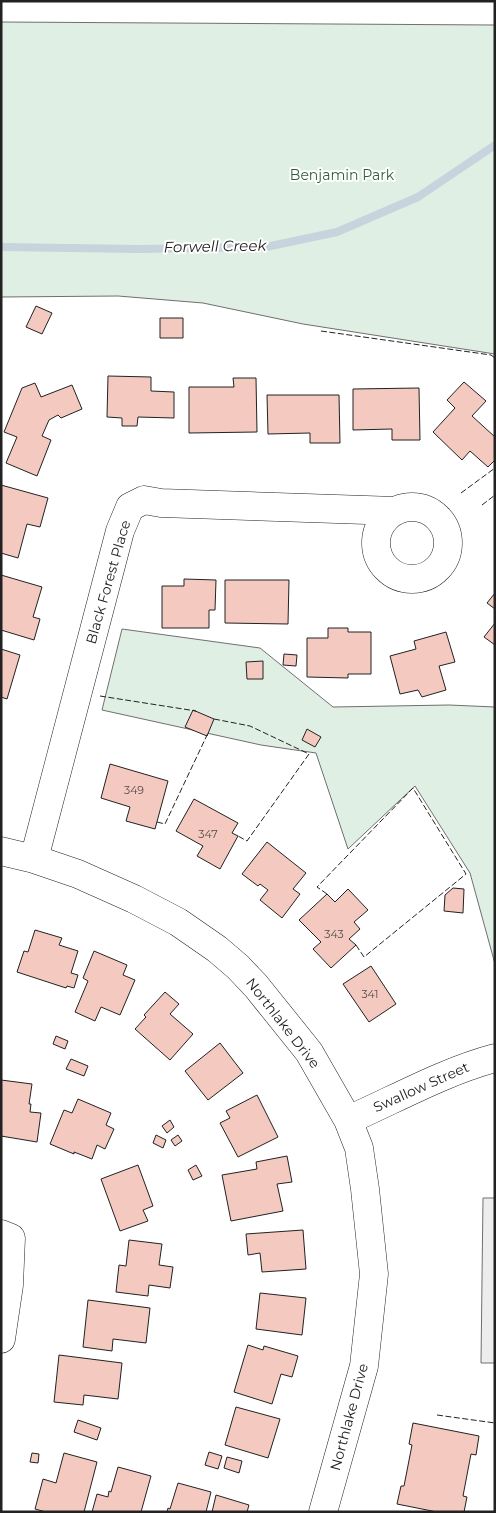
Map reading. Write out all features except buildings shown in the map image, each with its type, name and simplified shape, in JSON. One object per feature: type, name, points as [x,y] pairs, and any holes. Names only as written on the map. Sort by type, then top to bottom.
[{"type":"street","name":"Black Forest Place","points":[[34,859],[120,531],[130,507],[144,500],[161,503],[396,511]]},
{"type":"street","name":"Northlake Drive","points":[[1,851],[34,859],[78,874],[134,899],[178,922],[227,958],[256,986],[309,1052],[348,1120],[359,1148],[374,1274],[364,1366],[323,1512]]},
{"type":"street","name":"Swallow Street","points":[[348,1120],[438,1078],[495,1058]]},
{"type":"street","points":[[1,1234],[11,1238],[9,1285],[1,1339]]},
{"type":"green space","name":"Benjamin Park","points":[[1,22],[495,25],[495,354],[303,324],[203,303],[118,296],[1,297]]},
{"type":"green space","points":[[122,629],[260,648],[333,707],[449,705],[495,707],[495,964],[470,873],[415,786],[348,849],[316,753],[261,745],[102,710]]},
{"type":"shaded area","points":[[483,1198],[495,1198],[495,1363],[481,1363]]},
{"type":"waterway","name":"Forwell Creek","points":[[1,247],[138,249],[266,247],[337,232],[418,197],[495,145]]},
{"type":"fence","points":[[321,331],[491,355],[495,358]]},
{"type":"fence","points":[[461,493],[495,468]]},
{"type":"fence","points":[[482,505],[495,495]]},
{"type":"fence","points":[[100,696],[196,711]]},
{"type":"fence","points":[[214,719],[250,726],[309,754],[247,841],[238,836]]},
{"type":"fence","points":[[157,822],[165,824],[208,733]]},
{"type":"fence","points":[[327,894],[317,887],[413,788],[466,874],[364,957],[356,945]]},
{"type":"fence","points":[[437,1415],[495,1423]]}]
